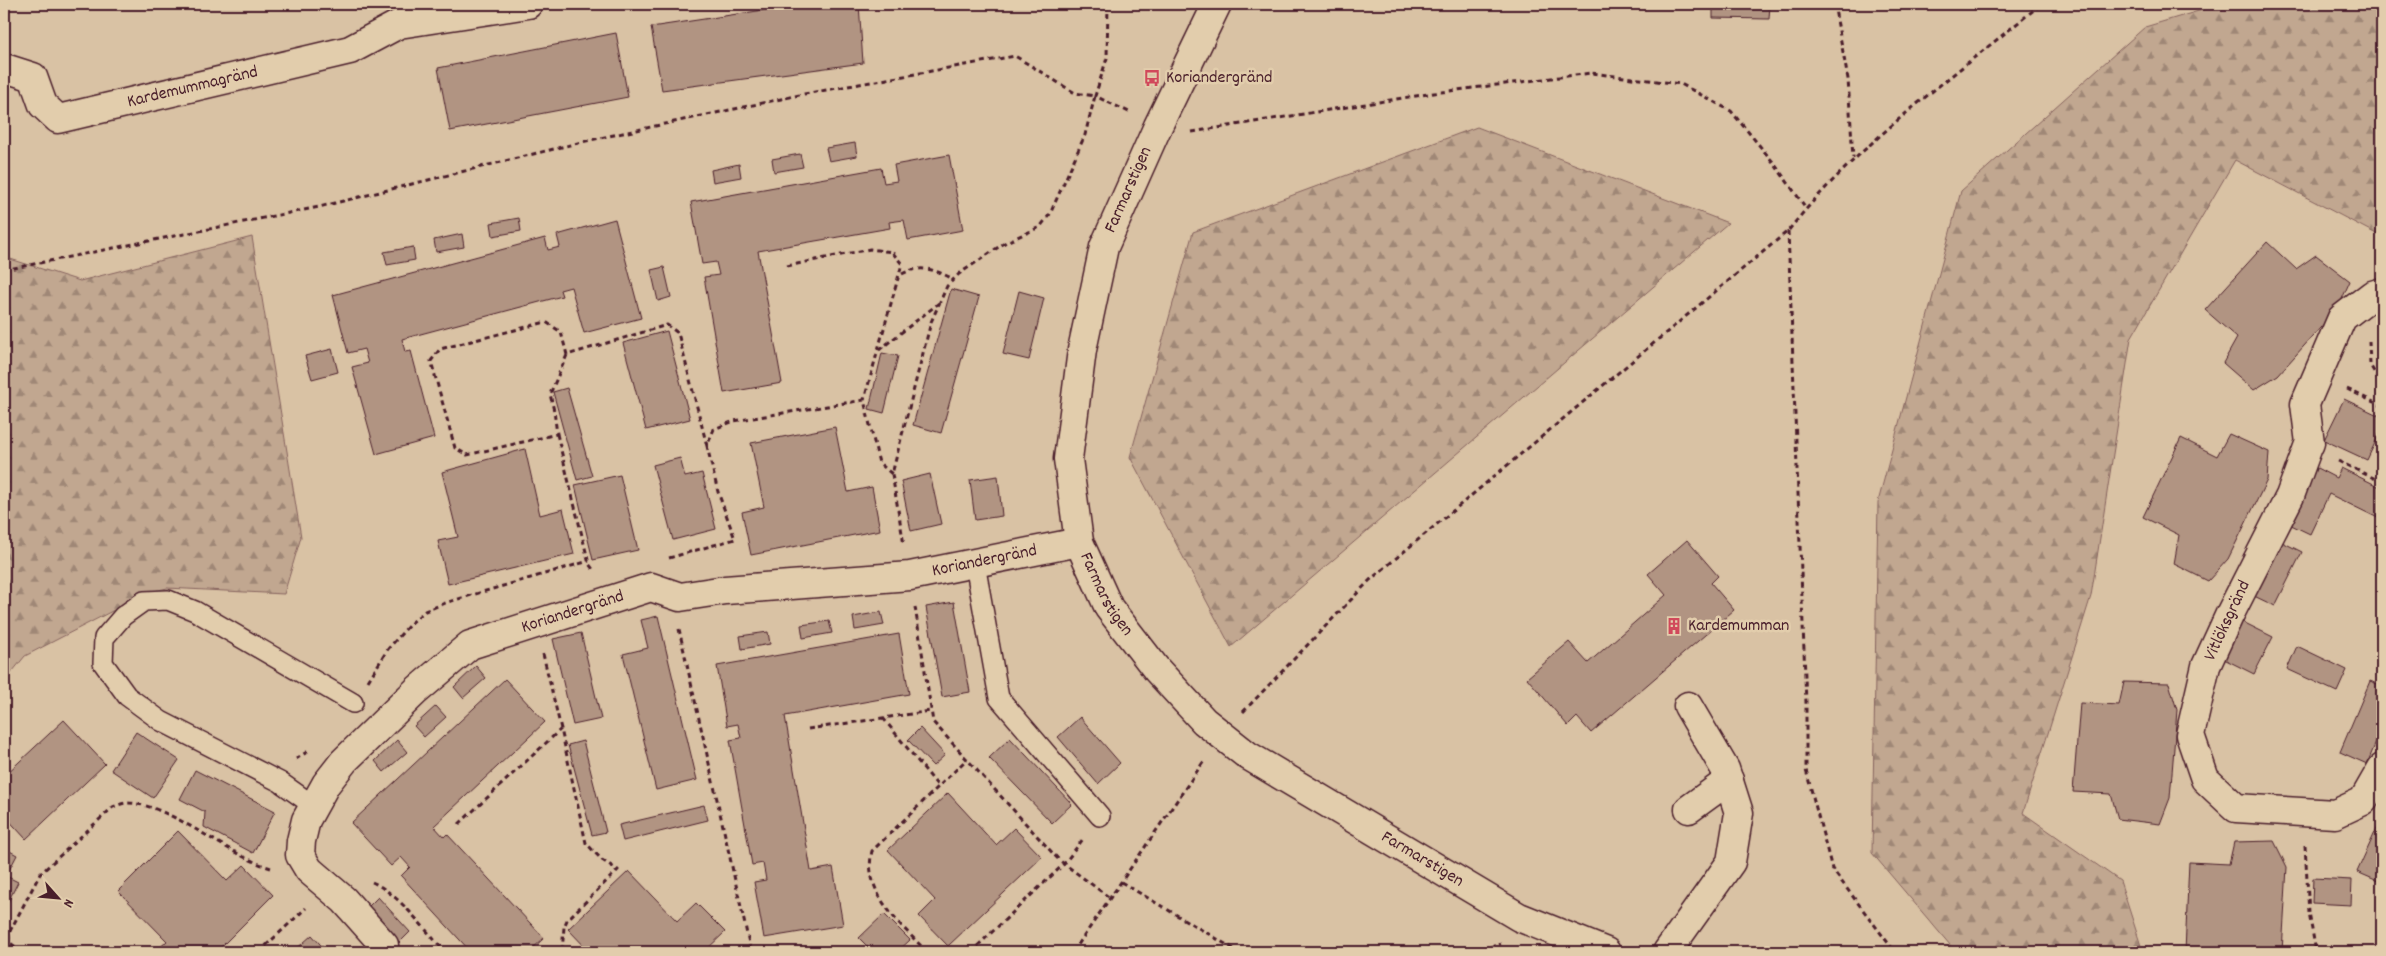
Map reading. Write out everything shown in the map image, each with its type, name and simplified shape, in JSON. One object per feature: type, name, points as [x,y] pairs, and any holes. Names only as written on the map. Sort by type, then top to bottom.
[{"type":"street","name":"Kardemummagränd","points":[[4,70],[8,69],[33,77],[42,105],[58,119],[350,50],[402,14],[528,4]]},
{"type":"street","name":"Farmarstigen","points":[[1217,4],[1158,126],[1104,247],[1082,350],[1068,459],[1079,542],[1109,608],[1157,670],[1204,721],[1247,756],[1519,917],[1606,952]]},
{"type":"street","name":"Vitlöksgränd","points":[[2377,294],[2342,318],[2305,404],[2310,443],[2290,496],[2228,616],[2206,666],[2190,735],[2205,779],[2236,808],[2335,814],[2364,801],[2382,768]]},
{"type":"street","name":"Koriandergränd","points":[[303,861],[300,855],[301,841],[306,820],[326,784],[344,761],[416,691],[470,645],[651,587],[680,597],[725,590],[910,576],[1079,542]]},
{"type":"street","points":[[1667,952],[1731,862],[1739,813],[1725,769],[1688,706]]},
{"type":"street","points":[[1689,809],[1729,780]]},
{"type":"street","points":[[303,861],[309,870],[344,900],[384,944],[384,952]]},
{"type":"lane","points":[[975,564],[999,698],[1100,816]]},
{"type":"lane","points":[[314,806],[280,782],[161,721],[128,696],[103,663],[104,638],[123,616],[144,601],[168,600],[195,611],[353,703]]},
{"type":"path","points":[[1108,4],[1107,58],[1085,135],[1050,214],[1040,227],[1006,242],[953,279],[946,286],[931,322],[892,474],[934,722],[1064,864],[1110,898]]},
{"type":"path","points":[[1834,4],[1848,79],[1853,159]]},
{"type":"path","points":[[1237,717],[1370,580],[1788,231],[1806,208],[1853,159],[2041,4]]},
{"type":"path","points":[[4,270],[318,207],[586,141],[804,94],[1015,56],[1076,93],[1095,96],[1158,126],[1188,132],[1434,93],[1591,73],[1681,84],[1731,111],[1773,162],[1806,208]]},
{"type":"path","points":[[1788,231],[1806,703],[1806,770],[1832,870],[1895,952]]},
{"type":"path","points":[[786,266],[870,249],[892,252],[902,264],[902,274],[864,400],[879,463],[892,474]]},
{"type":"path","points":[[902,274],[912,268],[922,268],[935,270],[953,279]]},
{"type":"path","points":[[2377,294],[2368,325],[2370,364],[2382,385]]},
{"type":"path","points":[[879,350],[940,302]]},
{"type":"path","points":[[557,434],[467,455],[455,448],[431,360],[440,348],[546,322],[561,332],[567,355],[550,394],[557,434],[589,564],[599,577]]},
{"type":"path","points":[[567,355],[667,325],[678,333],[718,492],[735,539],[662,560]]},
{"type":"path","points":[[2318,375],[2382,406]]},
{"type":"path","points":[[707,446],[714,429],[734,421],[864,400]]},
{"type":"path","points":[[2308,447],[2382,482]]},
{"type":"path","points":[[671,595],[724,822],[724,836],[751,952]]},
{"type":"path","points":[[536,624],[562,729],[586,843],[602,860],[618,870],[566,920],[562,952]]},
{"type":"path","points":[[808,729],[931,711]]},
{"type":"path","points":[[882,718],[938,786]]},
{"type":"path","points":[[459,824],[562,729]]},
{"type":"path","points":[[927,952],[888,910],[874,886],[869,865],[872,851],[967,759]]},
{"type":"path","points":[[1073,952],[1205,760]]},
{"type":"path","points":[[22,952],[9,942],[9,933],[40,874],[113,807],[127,803],[159,810],[252,862],[275,869],[303,861]]},
{"type":"path","points":[[2304,812],[2309,913],[2316,952]]},
{"type":"path","points":[[971,952],[1064,864],[1100,816]]},
{"type":"path","points":[[1121,882],[1239,952]]},
{"type":"path","points":[[259,952],[295,917],[330,889]]},
{"type":"path","points":[[1473,952],[1505,942]]},
{"type":"green space","points":[[2222,4],[2382,4],[2382,237],[2235,160],[2131,338],[2091,596],[2023,813],[2120,881],[2143,952],[1956,952],[1872,853],[1878,502],[1961,191],[2145,27]]},
{"type":"green space","points":[[1477,127],[1728,223],[1231,647],[1130,457],[1193,232]]},
{"type":"green space","points":[[252,237],[301,537],[284,594],[167,588],[147,593],[25,656],[4,682],[4,257],[80,281]]},
{"type":"building","points":[[804,4],[859,4],[863,63],[662,90],[651,27]]},
{"type":"building","points":[[1591,4],[1632,4],[1632,8],[1591,9]]},
{"type":"building","points":[[1713,4],[1770,4],[1769,19],[1713,18]]},
{"type":"building","points":[[616,33],[628,97],[450,131],[438,68]]},
{"type":"building","points":[[855,143],[857,156],[829,161],[826,148]]},
{"type":"building","points":[[800,154],[803,167],[774,172],[772,159]]},
{"type":"building","points":[[949,155],[963,230],[908,240],[904,220],[889,222],[890,228],[758,251],[782,383],[724,393],[704,277],[719,275],[716,262],[702,264],[691,202],[881,168],[884,183],[897,181],[894,165]]},
{"type":"building","points":[[739,164],[741,177],[713,182],[711,170]]},
{"type":"building","points":[[519,218],[521,231],[493,236],[491,223]]},
{"type":"building","points":[[615,219],[641,318],[584,333],[571,287],[560,290],[562,296],[402,339],[405,352],[411,351],[434,438],[376,454],[352,367],[368,363],[364,349],[348,353],[333,295],[545,238],[548,250],[560,247],[557,235]]},
{"type":"building","points":[[462,234],[464,247],[436,252],[434,240]]},
{"type":"building","points":[[2267,242],[2296,269],[2316,255],[2350,281],[2338,308],[2278,375],[2254,390],[2223,363],[2237,338],[2205,310]]},
{"type":"building","points":[[413,247],[415,260],[387,265],[384,252]]},
{"type":"building","points":[[664,267],[671,297],[658,301],[651,270]]},
{"type":"building","points":[[951,289],[979,297],[941,433],[913,425]]},
{"type":"building","points":[[1019,291],[1044,298],[1029,360],[1003,354]]},
{"type":"building","points":[[667,331],[690,419],[646,430],[623,343]]},
{"type":"building","points":[[332,349],[338,372],[312,379],[305,356]]},
{"type":"building","points":[[882,353],[898,356],[884,413],[869,409]]},
{"type":"building","points":[[567,388],[592,476],[577,480],[553,392]]},
{"type":"building","points":[[2344,399],[2382,417],[2382,428],[2367,460],[2324,440]]},
{"type":"building","points":[[835,427],[848,492],[872,487],[880,530],[751,555],[742,512],[764,507],[751,443]]},
{"type":"building","points":[[2229,434],[2269,452],[2267,480],[2228,559],[2208,581],[2174,564],[2179,535],[2143,517],[2181,438],[2217,456]]},
{"type":"building","points":[[525,449],[540,515],[563,509],[574,554],[448,584],[438,541],[458,537],[442,472]]},
{"type":"building","points":[[680,458],[685,477],[702,473],[716,529],[673,540],[653,465]]},
{"type":"building","points":[[2313,466],[2336,478],[2341,468],[2382,488],[2382,520],[2329,494],[2310,534],[2285,522]]},
{"type":"building","points":[[930,474],[941,524],[911,531],[901,481]]},
{"type":"building","points":[[620,475],[638,550],[593,560],[575,485]]},
{"type":"building","points":[[998,476],[1002,516],[975,520],[970,480]]},
{"type":"building","name":"Kardemumman","points":[[1687,540],[1718,576],[1711,583],[1734,610],[1591,733],[1577,717],[1568,726],[1527,678],[1569,642],[1588,663],[1666,595],[1648,574]]},
{"type":"building","points":[[2278,540],[2302,552],[2275,606],[2252,595]]},
{"type":"building","points":[[954,602],[970,692],[942,697],[926,607]]},
{"type":"building","points":[[881,612],[884,625],[855,630],[853,617]]},
{"type":"building","points":[[658,616],[697,780],[656,790],[623,654],[648,648],[641,620]]},
{"type":"building","points":[[2237,619],[2273,637],[2254,674],[2218,656]]},
{"type":"building","points":[[829,621],[832,633],[803,638],[801,625]]},
{"type":"building","points":[[768,632],[770,644],[742,649],[740,636]]},
{"type":"building","points":[[581,633],[601,719],[573,725],[553,639]]},
{"type":"building","points":[[899,634],[909,694],[785,716],[811,871],[833,867],[843,925],[764,938],[754,882],[766,880],[763,863],[752,865],[730,740],[741,738],[738,724],[727,726],[717,666]]},
{"type":"building","points":[[2297,646],[2347,670],[2337,692],[2287,669]]},
{"type":"building","points":[[476,666],[486,678],[463,698],[454,687]]},
{"type":"building","points":[[505,679],[545,722],[434,826],[444,837],[447,834],[544,938],[529,952],[471,952],[401,876],[410,867],[401,857],[391,866],[351,823]]},
{"type":"building","points":[[2370,681],[2382,686],[2382,728],[2367,764],[2340,752]]},
{"type":"building","points":[[2124,682],[2169,683],[2177,710],[2170,798],[2160,824],[2118,819],[2111,794],[2073,792],[2080,703],[2119,705]]},
{"type":"building","points":[[436,706],[446,717],[424,737],[414,726]]},
{"type":"building","points":[[1080,717],[1120,763],[1098,784],[1058,737]]},
{"type":"building","points":[[64,720],[105,764],[26,839],[4,815],[4,776]]},
{"type":"building","points":[[920,728],[945,755],[933,766],[908,740]]},
{"type":"building","points":[[136,732],[179,760],[153,798],[111,770]]},
{"type":"building","points":[[1010,738],[1072,804],[1052,823],[989,758]]},
{"type":"building","points":[[397,740],[407,752],[384,772],[375,761]]},
{"type":"building","points":[[583,741],[606,832],[592,835],[568,745]]},
{"type":"building","points":[[195,770],[275,811],[253,853],[204,827],[205,812],[180,799]]},
{"type":"building","points":[[948,793],[996,845],[1014,828],[1042,857],[948,946],[919,916],[935,900],[888,850]]},
{"type":"building","points":[[704,805],[708,820],[623,841],[619,825]]},
{"type":"building","points":[[2382,817],[2382,876],[2380,882],[2357,872]]},
{"type":"building","points":[[178,831],[227,881],[244,865],[273,895],[216,952],[155,952],[167,941],[118,891]]},
{"type":"building","points":[[2274,841],[2287,867],[2282,952],[2185,952],[2189,862],[2229,864],[2234,842]]},
{"type":"building","points":[[4,848],[17,855],[6,876],[18,882],[4,910]]},
{"type":"building","points":[[629,871],[677,921],[696,903],[725,932],[704,952],[590,952],[568,929]]},
{"type":"building","points":[[2313,878],[2352,880],[2351,905],[2312,903]]},
{"type":"building","points":[[378,897],[410,932],[399,943],[367,908]]},
{"type":"building","points":[[884,914],[910,940],[897,952],[873,952],[859,938]]},
{"type":"building","points":[[312,935],[327,952],[293,952]]},
{"type":"place","name":"Koriandergränd","points":[[1152,78]]},
{"type":"place","name":"Kardemumman","points":[[1674,626]]}]
